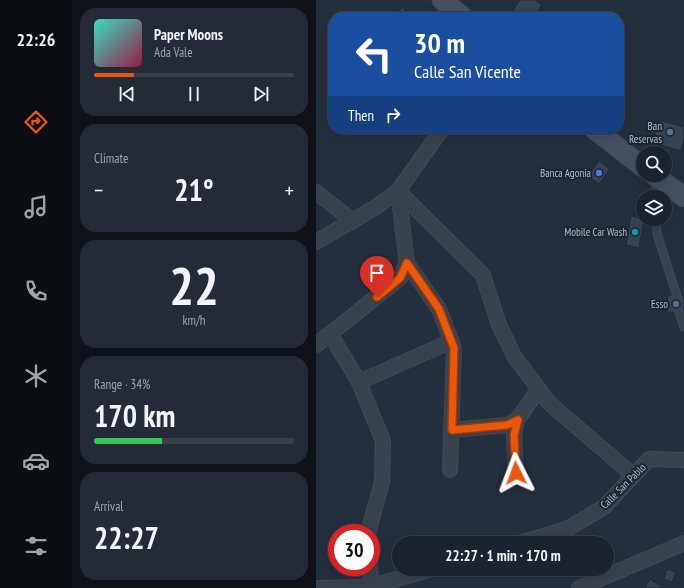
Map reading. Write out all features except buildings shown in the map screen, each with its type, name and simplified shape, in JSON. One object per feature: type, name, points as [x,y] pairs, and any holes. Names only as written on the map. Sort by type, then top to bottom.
[{"type":"main road","points":[[442,0],[457,12]]},
{"type":"main road","points":[[600,134],[664,184],[684,206]]},
{"type":"street","points":[[316,242],[376,207],[398,191],[438,134]]},
{"type":"street","points":[[398,191],[407,263],[439,309],[454,348],[450,470]]},
{"type":"street","points":[[398,191],[483,275],[499,325],[514,356],[549,403],[633,475]]},
{"type":"street","points":[[316,192],[353,221]]},
{"type":"street","points":[[316,345],[400,278],[407,263]]},
{"type":"street","points":[[330,334],[359,382],[383,441],[382,482],[370,524]]},
{"type":"street","points":[[359,382],[452,342]]},
{"type":"street","points":[[516,473],[514,435],[518,420],[539,390]]},
{"type":"street","points":[[452,430],[507,425],[518,420]]},
{"type":"street","name":"Calle San Pablo","points":[[544,536],[567,529],[604,507],[633,475],[650,459],[684,460]]},
{"type":"street","points":[[579,588],[684,543]]},
{"type":"street","points":[[370,576],[371,587]]},
{"type":"street","points":[[316,588],[371,587],[408,576]]},
{"type":"lane","points":[[656,226],[657,234],[677,296]]},
{"type":"lane","points":[[679,313],[684,327]]},
{"type":"place","name":"Ban Reservas","points":[[670,132]]},
{"type":"place","name":"Banca Agonia","points":[[599,173]]},
{"type":"place","name":"Mobile Car Wash","points":[[635,232]]},
{"type":"place","name":"Esso","points":[[676,304]]},
{"type":"route","points":[[377,297],[400,278],[407,263],[439,309],[454,348],[452,430],[507,425],[518,420],[514,435],[516,473]]}]
